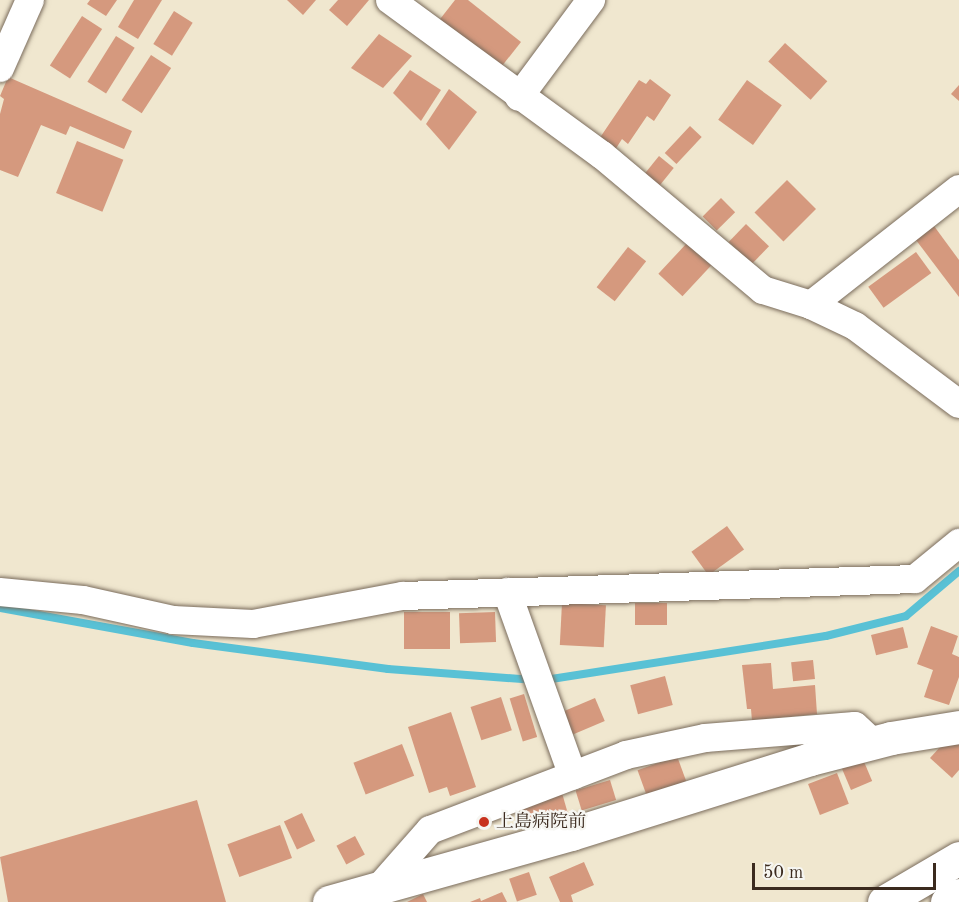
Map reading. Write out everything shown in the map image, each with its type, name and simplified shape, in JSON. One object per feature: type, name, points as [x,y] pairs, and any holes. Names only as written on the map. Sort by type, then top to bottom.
[{"type":"main road","points":[[328,902],[873,743],[959,727]]},
{"type":"main road","points":[[884,902],[959,858]]},
{"type":"main road","points":[[947,902],[959,895]]},
{"type":"street","points":[[0,68],[30,0]]},
{"type":"street","points":[[390,0],[635,180],[763,290],[811,305],[855,326],[959,404]]},
{"type":"street","points":[[519,97],[591,0]]},
{"type":"street","points":[[811,305],[959,189]]},
{"type":"street","points":[[0,592],[82,600],[173,620],[252,624],[403,596],[915,579],[959,543]]},
{"type":"street","points":[[507,592],[573,776]]},
{"type":"street","points":[[380,888],[400,860],[430,830],[626,755],[705,738],[855,726],[873,743]]},
{"type":"building","points":[[90,0],[117,0],[106,16],[87,4]]},
{"type":"building","points":[[134,0],[162,0],[138,39],[118,27]]},
{"type":"building","points":[[287,0],[316,0],[303,15]]},
{"type":"building","points":[[338,0],[369,0],[347,26],[329,10]]},
{"type":"building","points":[[455,0],[468,0],[521,42],[498,71],[437,23]]},
{"type":"building","points":[[174,11],[193,23],[172,56],[153,44]]},
{"type":"building","points":[[82,16],[102,29],[70,79],[50,65]]},
{"type":"building","points":[[379,34],[412,56],[383,88],[351,68]]},
{"type":"building","points":[[116,36],[135,48],[106,93],[87,82]]},
{"type":"building","points":[[785,43],[827,81],[811,100],[768,62]]},
{"type":"building","points":[[151,55],[171,68],[142,113],[122,100]]},
{"type":"building","points":[[410,70],[441,90],[421,121],[393,93]]},
{"type":"building","points":[[8,77],[132,131],[124,149],[70,126],[66,135],[41,125],[18,177],[0,170],[0,114],[4,99],[0,96]]},
{"type":"building","points":[[650,79],[671,95],[654,121],[647,116],[628,144],[622,139],[613,153],[597,142],[639,80],[646,84]]},
{"type":"building","points":[[747,80],[782,105],[753,145],[718,120]]},
{"type":"building","points":[[959,85],[959,101],[951,94]]},
{"type":"building","points":[[449,89],[477,112],[449,150],[426,124]]},
{"type":"building","points":[[690,126],[702,137],[676,164],[665,153]]},
{"type":"building","points":[[77,141],[123,160],[102,212],[56,193]]},
{"type":"building","points":[[659,156],[674,168],[657,188],[643,176]]},
{"type":"building","points":[[787,180],[816,209],[783,242],[754,213]]},
{"type":"building","points":[[721,198],[735,212],[717,231],[703,216]]},
{"type":"building","points":[[746,224],[769,246],[752,264],[729,242]]},
{"type":"building","points":[[934,226],[959,260],[959,297],[916,240]]},
{"type":"building","points":[[687,243],[711,266],[682,296],[658,274]]},
{"type":"building","points":[[628,247],[646,261],[615,301],[597,287]]},
{"type":"building","points":[[916,252],[931,273],[884,308],[868,287]]},
{"type":"building","points":[[727,526],[744,549],[708,575],[691,552]]},
{"type":"building","points":[[562,603],[606,605],[604,647],[560,645]]},
{"type":"building","points":[[635,603],[667,603],[667,625],[635,625]]},
{"type":"building","points":[[404,612],[450,612],[450,649],[404,649]]},
{"type":"building","points":[[495,612],[496,642],[460,643],[459,613]]},
{"type":"building","points":[[931,626],[958,636],[952,654],[959,657],[959,677],[949,705],[924,697],[933,670],[917,664]]},
{"type":"building","points":[[903,627],[908,647],[876,655],[871,635]]},
{"type":"building","points":[[813,660],[815,679],[793,681],[791,662]]},
{"type":"building","points":[[771,663],[773,689],[815,685],[817,714],[752,721],[751,709],[747,709],[742,665]]},
{"type":"building","points":[[665,676],[673,705],[638,714],[630,685]]},
{"type":"building","points":[[524,694],[537,737],[523,741],[510,698]]},
{"type":"building","points":[[501,697],[512,730],[481,740],[471,707]]},
{"type":"building","points":[[595,698],[605,721],[567,737],[557,714]]},
{"type":"building","points":[[451,712],[476,787],[450,796],[447,787],[429,793],[408,727]]},
{"type":"building","points":[[951,735],[959,743],[959,770],[952,778],[930,758]]},
{"type":"building","points":[[402,744],[414,776],[366,794],[353,763]]},
{"type":"building","points":[[677,756],[686,781],[647,796],[638,770]]},
{"type":"building","points":[[862,757],[872,781],[851,790],[841,766]]},
{"type":"building","points":[[837,773],[849,804],[820,815],[808,784]]},
{"type":"building","points":[[610,780],[616,800],[582,811],[576,791]]},
{"type":"building","points":[[562,793],[569,817],[528,829],[521,805]]},
{"type":"building","points":[[197,800],[226,902],[8,902],[0,857]]},
{"type":"building","points":[[302,813],[315,841],[297,850],[284,821]]},
{"type":"building","points":[[280,825],[292,858],[239,877],[227,844]]},
{"type":"building","points":[[355,836],[365,855],[346,864],[336,846]]},
{"type":"building","points":[[584,862],[594,885],[571,895],[573,902],[560,902],[549,877]]},
{"type":"building","points":[[529,872],[537,895],[517,902],[509,879]]},
{"type":"building","points":[[502,892],[507,902],[470,902],[480,898],[481,901]]},
{"type":"building","points":[[423,894],[427,902],[407,902]]},
{"type":"waterway","points":[[545,680],[826,636],[906,616],[959,571]]},
{"type":"waterway","points":[[0,608],[193,643],[388,669],[533,680]]},
{"type":"place","name":"上島病院前","points":[[484,822]]}]
